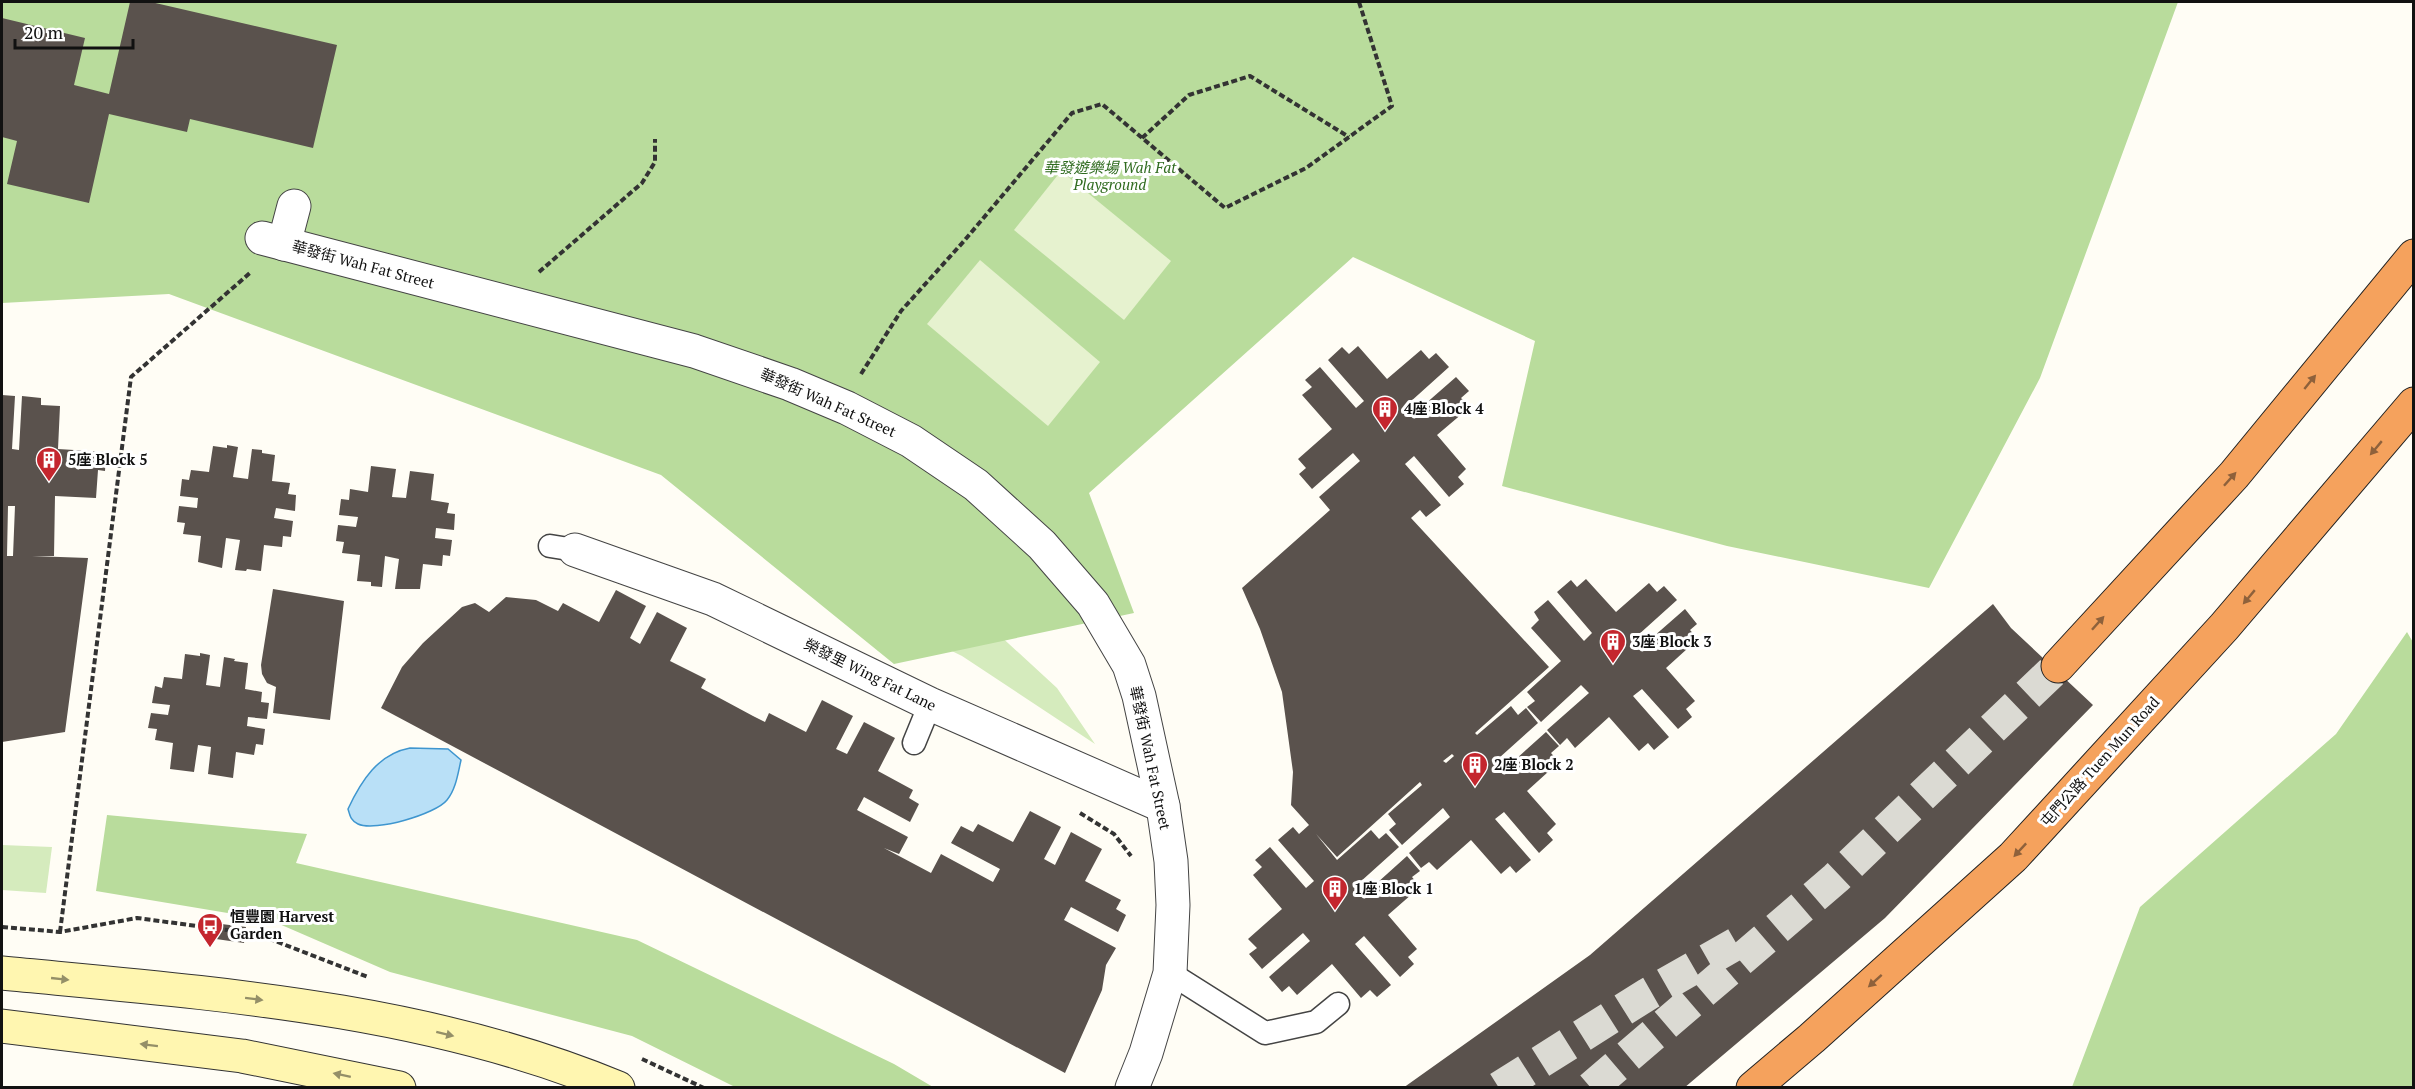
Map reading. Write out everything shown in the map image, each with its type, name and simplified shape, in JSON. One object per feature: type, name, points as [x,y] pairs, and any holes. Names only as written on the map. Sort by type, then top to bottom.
[{"type":"highway","points":[[2058,666],[2234,475],[2414,256]]},
{"type":"highway","name":"屯門公路 Tuen Mun Road","points":[[1753,1088],[1812,1038],[2013,857],[2224,627],[2414,404]]},
{"type":"main road","points":[[2,973],[300,1005],[442,1033],[527,1055],[618,1088]]},
{"type":"main road","points":[[2,1026],[242,1056],[399,1088]]},
{"type":"street","name":"華發街 Wah Fat Street","points":[[294,206],[273,241],[694,351],[790,384],[847,408],[911,441],[976,485],[1014,517],[1049,552],[1093,603],[1129,665],[1139,696],[1163,806],[1171,861],[1173,905],[1170,973],[1146,1053],[1132,1088]]},
{"type":"street","name":"榮發里 Wing Fat Lane","points":[[562,548],[713,599],[930,704],[1163,806]]},
{"type":"lane","points":[[914,743],[930,704]]},
{"type":"lane","points":[[1170,973],[1265,1033],[1316,1022],[1338,1004]]},
{"type":"path","points":[[869,381],[859,377],[901,311],[964,241],[1072,112],[1102,104],[1225,208],[1306,168],[1392,106],[1359,2]]},
{"type":"path","points":[[1142,138],[1189,95],[1250,76],[1349,137]]},
{"type":"path","points":[[538,273],[642,183],[655,162],[655,139]]},
{"type":"path","points":[[60,932],[131,377],[254,270],[244,267]]},
{"type":"green space","name":"華發遊樂場 Wah Fat Playground","points":[[2,2],[2178,2],[2040,378],[1929,588],[1727,546],[1502,486],[1535,341],[1353,257],[1089,493],[1134,613],[894,664],[661,475],[169,294],[2,303]]},
{"type":"green space","points":[[1061,171],[1171,261],[1124,320],[1014,230]]},
{"type":"green space","points":[[980,260],[1100,362],[1048,426],[927,324]]},
{"type":"green space","points":[[813,583],[959,598],[1057,688],[1095,744],[962,656]]},
{"type":"green space","points":[[2407,632],[2414,644],[2413,1087],[2072,1087],[2140,907],[2336,734]]},
{"type":"green space","points":[[107,815],[307,834],[296,863],[637,940],[894,1064],[933,1087],[735,1087],[632,1036],[390,972],[270,920],[96,891]]},
{"type":"green space","points":[[2,845],[52,847],[46,893],[2,890]]},
{"type":"water","points":[[410,748],[448,749],[461,760],[455,786],[450,796],[431,811],[405,820],[378,826],[356,823],[351,818],[348,809],[365,779],[389,756]]},
{"type":"building","points":[[130,2],[151,2],[337,45],[313,148],[190,119],[187,132],[109,114],[89,203],[7,184],[17,141],[2,137],[2,18],[85,38],[74,85],[109,94]]},
{"type":"building","points":[[1358,346],[1387,379],[1421,350],[1429,359],[1436,353],[1449,367],[1409,403],[1416,412],[1456,377],[1469,391],[1461,398],[1470,407],[1437,435],[1466,469],[1458,477],[1464,484],[1449,497],[1414,456],[1405,464],[1441,505],[1426,517],[1420,510],[1411,518],[1549,667],[1475,733],[1477,735],[1511,706],[1518,715],[1526,708],[1538,723],[1499,758],[1506,768],[1546,732],[1559,746],[1551,753],[1559,762],[1527,791],[1556,824],[1547,833],[1553,840],[1539,853],[1504,812],[1495,819],[1531,860],[1516,873],[1510,866],[1501,874],[1471,840],[1437,870],[1429,862],[1421,868],[1409,853],[1450,817],[1443,808],[1402,845],[1389,830],[1396,824],[1388,814],[1422,785],[1420,782],[1337,857],[1316,834],[1337,860],[1371,830],[1379,839],[1386,833],[1399,847],[1359,883],[1367,892],[1407,856],[1420,871],[1412,877],[1420,887],[1388,915],[1417,949],[1408,957],[1414,964],[1400,977],[1364,936],[1355,944],[1391,985],[1377,997],[1370,990],[1361,998],[1332,964],[1297,995],[1289,986],[1282,992],[1269,977],[1310,941],[1303,933],[1262,969],[1249,954],[1257,948],[1248,939],[1282,909],[1253,875],[1262,867],[1255,860],[1270,847],[1306,888],[1314,881],[1278,840],[1293,827],[1299,834],[1309,825],[1291,805],[1293,772],[1282,692],[1260,629],[1242,588],[1330,510],[1319,497],[1360,461],[1353,453],[1312,489],[1299,474],[1306,468],[1298,459],[1332,429],[1302,395],[1312,387],[1305,380],[1320,367],[1356,408],[1364,401],[1328,360],[1342,347],[1349,354]],"holes":[[[1452,754],[1454,756],[1446,763],[1443,761]]]},
{"type":"building","points":[[2,395],[15,396],[12,449],[19,450],[22,396],[41,398],[41,405],[60,406],[58,449],[106,452],[105,471],[98,470],[96,498],[55,496],[54,556],[32,556],[88,558],[65,732],[2,742]],"holes":[[[8,506],[15,506],[13,556],[7,556]]]},
{"type":"building","points":[[227,445],[238,447],[233,477],[248,479],[252,449],[262,450],[262,453],[275,455],[272,481],[290,483],[288,494],[296,495],[295,511],[276,508],[274,518],[293,521],[291,537],[283,536],[282,547],[264,545],[261,571],[235,570],[240,540],[226,538],[222,568],[198,562],[201,536],[183,534],[185,523],[177,522],[179,506],[197,508],[198,498],[180,496],[182,479],[189,480],[191,470],[209,472],[213,446],[227,448]]},
{"type":"building","points":[[371,466],[396,469],[392,497],[406,498],[410,471],[434,474],[431,500],[449,503],[447,513],[455,514],[454,530],[436,528],[435,538],[452,540],[450,556],[443,555],[442,566],[423,564],[420,589],[395,589],[399,559],[385,556],[382,587],[371,586],[371,582],[357,581],[360,555],[342,553],[344,542],[336,541],[338,525],[356,527],[358,517],[339,515],[341,499],[349,500],[350,489],[368,492]]},
{"type":"building","name":"3座 Block 3","points":[[1586,579],[1616,612],[1649,583],[1657,592],[1664,586],[1677,600],[1637,636],[1645,644],[1685,609],[1697,624],[1690,630],[1698,639],[1666,668],[1695,701],[1686,709],[1692,717],[1678,729],[1642,689],[1633,696],[1669,737],[1654,750],[1648,743],[1639,751],[1609,717],[1575,748],[1567,738],[1560,745],[1547,730],[1589,693],[1581,685],[1541,722],[1527,707],[1535,701],[1527,692],[1561,661],[1531,628],[1539,620],[1534,612],[1548,600],[1584,641],[1592,633],[1557,592],[1571,580],[1577,587]]},
{"type":"building","points":[[273,589],[344,601],[330,720],[273,713],[276,687],[267,683],[262,674],[261,665]]},
{"type":"building","points":[[616,590],[646,606],[630,638],[640,644],[657,612],[687,628],[670,661],[706,679],[701,688],[753,716],[765,722],[769,713],[806,732],[822,700],[853,716],[836,749],[847,754],[864,722],[895,738],[878,771],[913,790],[909,798],[919,804],[910,822],[864,797],[857,810],[908,837],[899,854],[884,848],[931,873],[941,854],[993,882],[1000,869],[951,843],[961,826],[973,832],[978,824],[1013,842],[1030,811],[1061,827],[1044,859],[1055,865],[1071,832],[1102,849],[1085,881],[1121,900],[1116,909],[1126,915],[1118,932],[1071,907],[1064,920],[1116,948],[1106,965],[1102,990],[1065,1073],[381,708],[402,667],[423,643],[462,607],[475,603],[489,612],[506,597],[536,600],[558,611],[563,603],[599,622]]},
{"type":"building","points":[[1993,604],[2011,628],[2093,705],[1885,918],[1684,1088],[1403,1088],[1590,955]]},
{"type":"building","points":[[200,653],[210,655],[206,685],[220,687],[224,657],[235,659],[234,661],[248,663],[245,689],[262,692],[261,702],[269,703],[267,719],[248,717],[247,726],[265,729],[263,745],[256,744],[254,755],[236,752],[233,778],[208,774],[211,747],[198,745],[194,772],[170,769],[173,743],[155,740],[157,729],[148,728],[151,713],[168,715],[170,705],[152,703],[155,686],[162,688],[164,677],[182,679],[185,654],[200,656]]},
{"type":"building","points":[[205,922],[246,927],[244,943],[202,937]]},
{"type":"tunnel","points":[[1591,1088],[1836,878],[2058,666]]},
{"type":"tunnel","points":[[1499,1088],[1648,994],[1739,942]]},
{"type":"place","name":"4座 Block 4","points":[[1385,432]]},
{"type":"place","name":"5座 Block 5","points":[[49,483]]},
{"type":"place","name":"3座 Block 3","points":[[1613,665]]},
{"type":"place","name":"2座 Block 2","points":[[1475,788]]},
{"type":"place","name":"1座 Block 1","points":[[1335,912]]},
{"type":"place","name":"恒豐園 Harvest Garden","points":[[210,949]]}]
